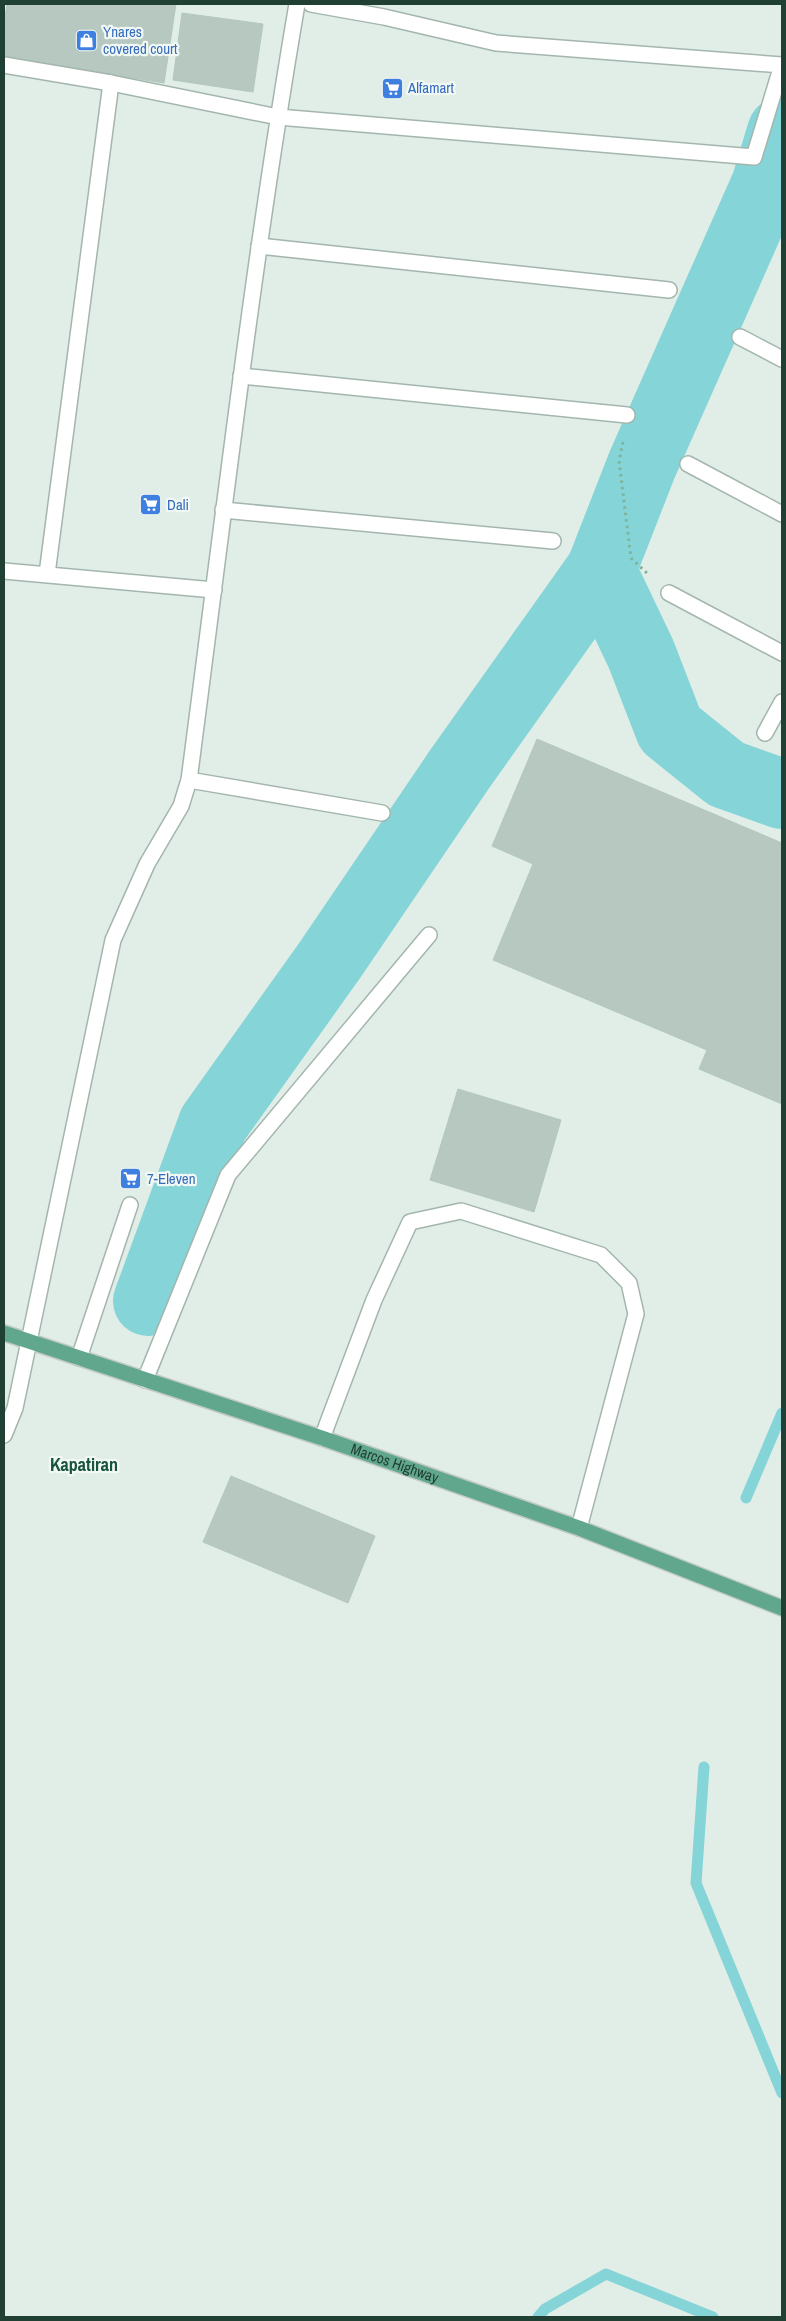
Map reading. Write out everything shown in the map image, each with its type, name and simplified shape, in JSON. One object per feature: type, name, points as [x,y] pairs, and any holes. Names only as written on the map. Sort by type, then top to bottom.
[{"type":"main road","name":"Marcos Highway","points":[[4,1333],[322,1438],[579,1528],[782,1608]]},
{"type":"street","points":[[4,1435],[15,1408],[113,940],[147,864],[181,806],[189,780],[259,246],[297,4]]},
{"type":"street","points":[[4,65],[111,83],[278,117],[754,157],[782,65],[496,43],[384,17],[311,4]]},
{"type":"street","points":[[47,574],[111,83]]},
{"type":"street","points":[[259,246],[669,290]]},
{"type":"street","points":[[740,337],[782,359]]},
{"type":"street","points":[[241,376],[627,415]]},
{"type":"street","points":[[688,464],[782,514]]},
{"type":"street","points":[[223,510],[553,541]]},
{"type":"street","points":[[4,570],[214,590]]},
{"type":"street","points":[[668,593],[782,652]]},
{"type":"street","points":[[765,733],[782,702]]},
{"type":"street","points":[[189,780],[382,813]]},
{"type":"street","points":[[145,1380],[228,1175],[429,935]]},
{"type":"street","points":[[79,1358],[130,1205]]},
{"type":"street","points":[[322,1438],[374,1300],[410,1222],[461,1211],[601,1255],[629,1283],[636,1314],[579,1528]]},
{"type":"path","points":[[619,460],[631,558]]},
{"type":"building","name":"Ynares covered court","points":[[7,4],[176,4],[164,83],[4,57],[4,24]]},
{"type":"building","points":[[182,13],[263,24],[253,92],[173,80]]},
{"type":"building","points":[[537,739],[782,843],[782,1104],[699,1069],[707,1050],[493,960],[533,864],[492,846]]},
{"type":"building","points":[[458,1089],[561,1120],[534,1212],[430,1180]]},
{"type":"building","points":[[231,1476],[375,1536],[348,1603],[203,1542]]},
{"type":"waterway","points":[[782,132],[766,185],[642,465],[601,570],[641,654],[670,729],[726,774],[782,794]]},
{"type":"waterway","points":[[148,1301],[213,1124],[330,960],[459,770],[601,570]]},
{"type":"waterway","points":[[746,1498],[782,1413]]},
{"type":"waterway","points":[[704,1767],[696,1883],[782,2093]]},
{"type":"waterway","points":[[538,2317],[545,2309],[606,2274],[713,2317]]},
{"type":"place","name":"Ynares covered court","points":[[87,41]]},
{"type":"place","name":"Alfamart","points":[[392,88]]},
{"type":"place","name":"Dali","points":[[151,505]]},
{"type":"place","name":"7-Eleven","points":[[131,1179]]},
{"type":"district","name":"Kapatiran","points":[[84,1465]]}]
